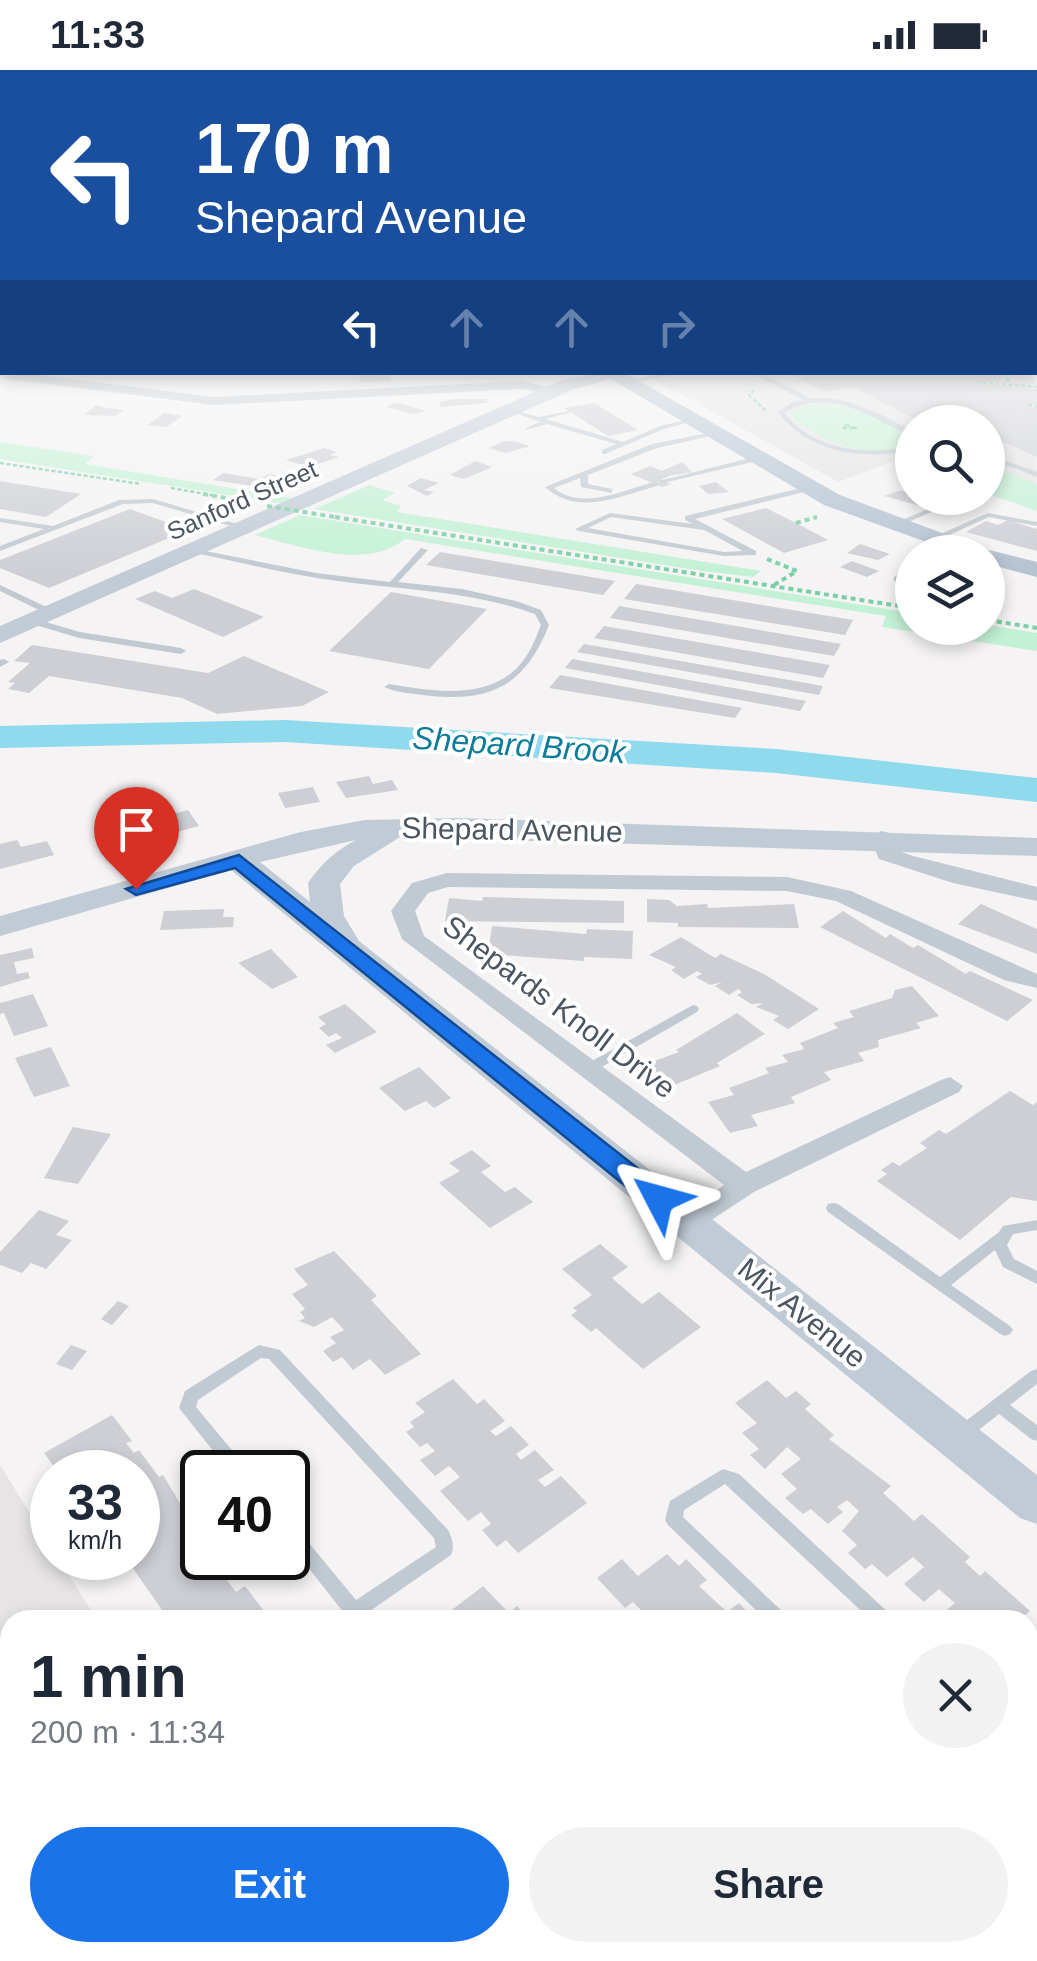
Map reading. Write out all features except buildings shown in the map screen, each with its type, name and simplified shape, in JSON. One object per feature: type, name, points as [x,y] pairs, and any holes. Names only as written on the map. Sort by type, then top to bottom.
[{"type":"main road","points":[[656,398],[809,488],[920,535]]},
{"type":"main road","points":[[1005,562],[1037,570]]},
{"type":"street","points":[[192,398],[267,398]]},
{"type":"street","points":[[557,398],[564,401]]},
{"type":"street","name":"Sanford Street","points":[[20,624],[570,398]]},
{"type":"street","points":[[351,953],[328,916],[324,883],[343,859],[374,840],[410,828]]},
{"type":"street","name":"Shepard Avenue","points":[[0,926],[338,833],[410,828],[881,838],[1037,847]]},
{"type":"street","points":[[881,838],[887,854],[913,865],[992,887],[1037,894]]},
{"type":"street","name":"Mix Avenue","points":[[239,861],[1037,1503]]},
{"type":"street","name":"Shepards Knoll Drive","points":[[744,1185],[414,939],[404,911],[410,896],[431,882],[446,880],[787,884],[843,896],[1013,976],[1037,981]]},
{"type":"street","points":[[690,1224],[744,1185],[950,1086]]},
{"type":"lane","points":[[895,426],[852,405],[806,399],[781,412],[786,422],[841,450],[878,455],[895,452]]},
{"type":"lane","points":[[522,420],[544,420],[564,401]]},
{"type":"lane","points":[[522,420],[544,420],[623,444]]},
{"type":"lane","points":[[604,452],[690,421]]},
{"type":"lane","points":[[713,434],[655,446],[549,487],[558,498],[580,502],[754,459]]},
{"type":"lane","points":[[1005,462],[1037,474]]},
{"type":"lane","points":[[584,474],[584,485],[598,492],[624,491]]},
{"type":"lane","points":[[753,553],[688,518],[809,488]]},
{"type":"lane","points":[[0,549],[142,499],[247,528]]},
{"type":"lane","points":[[972,535],[988,515],[1002,514],[1037,524]]},
{"type":"lane","points":[[707,528],[610,515],[579,529],[724,554],[753,553]]},
{"type":"lane","points":[[894,525],[918,515]]},
{"type":"lane","points":[[0,520],[54,528]]},
{"type":"lane","points":[[394,582],[424,550]]},
{"type":"lane","points":[[196,551],[336,578],[394,582],[513,602],[538,612],[545,625],[539,646],[510,682],[466,694],[424,694],[389,686]]},
{"type":"lane","points":[[0,588],[20,624],[181,651]]},
{"type":"lane","points":[[588,1069],[693,1008]]},
{"type":"lane","points":[[833,1208],[1005,1330]]},
{"type":"lane","points":[[940,1285],[1018,1226],[1037,1225]]},
{"type":"lane","points":[[1002,1237],[1000,1245],[1008,1263],[1037,1278]]},
{"type":"lane","points":[[222,1450],[187,1408],[191,1396],[259,1351],[274,1354],[442,1535],[445,1550],[366,1610]]},
{"type":"lane","points":[[956,1438],[1037,1375]]},
{"type":"lane","points":[[999,1405],[1037,1434]]},
{"type":"lane","points":[[768,1610],[674,1520],[676,1506],[724,1476],[734,1479],[873,1610]]},
{"type":"lane","points":[[310,1557],[353,1610]]},
{"type":"path","points":[[752,398],[769,414]]},
{"type":"path","points":[[1028,405],[1037,406]]},
{"type":"path","points":[[267,506],[895,605]]},
{"type":"path","points":[[796,523],[831,514]]},
{"type":"path","points":[[753,553],[797,571],[772,586]]},
{"type":"path","points":[[1005,623],[1037,628]]},
{"type":"shaded area","points":[[688,398],[1036,398],[1037,512],[1005,498],[1005,405],[895,405],[895,460],[838,482]]},
{"type":"shaded area","points":[[0,1465],[30,1513],[30,1580],[72,1580],[91,1610],[0,1610]]},
{"type":"green space","points":[[826,404],[872,416],[895,428],[895,450],[866,451],[831,441],[790,416],[798,407]]},
{"type":"green space","points":[[0,442],[94,456],[85,464],[297,499],[284,504],[0,459]]},
{"type":"green space","points":[[1005,472],[1037,484],[1037,511],[1005,500]]},
{"type":"green space","points":[[370,485],[395,493],[382,500],[401,506],[397,512],[761,571],[753,577],[702,571],[314,509]]},
{"type":"green space","points":[[300,515],[895,610],[895,629],[882,627],[886,616],[405,539],[389,548],[352,555],[312,550],[255,535]]},
{"type":"green space","points":[[1005,628],[1037,633],[1037,651],[998,645],[1005,645]]},
{"type":"waterway","name":"Shepard Brook","points":[[0,737],[285,731],[776,761],[1037,790]]},
{"type":"route","points":[[136,889],[239,861],[659,1199]]}]
